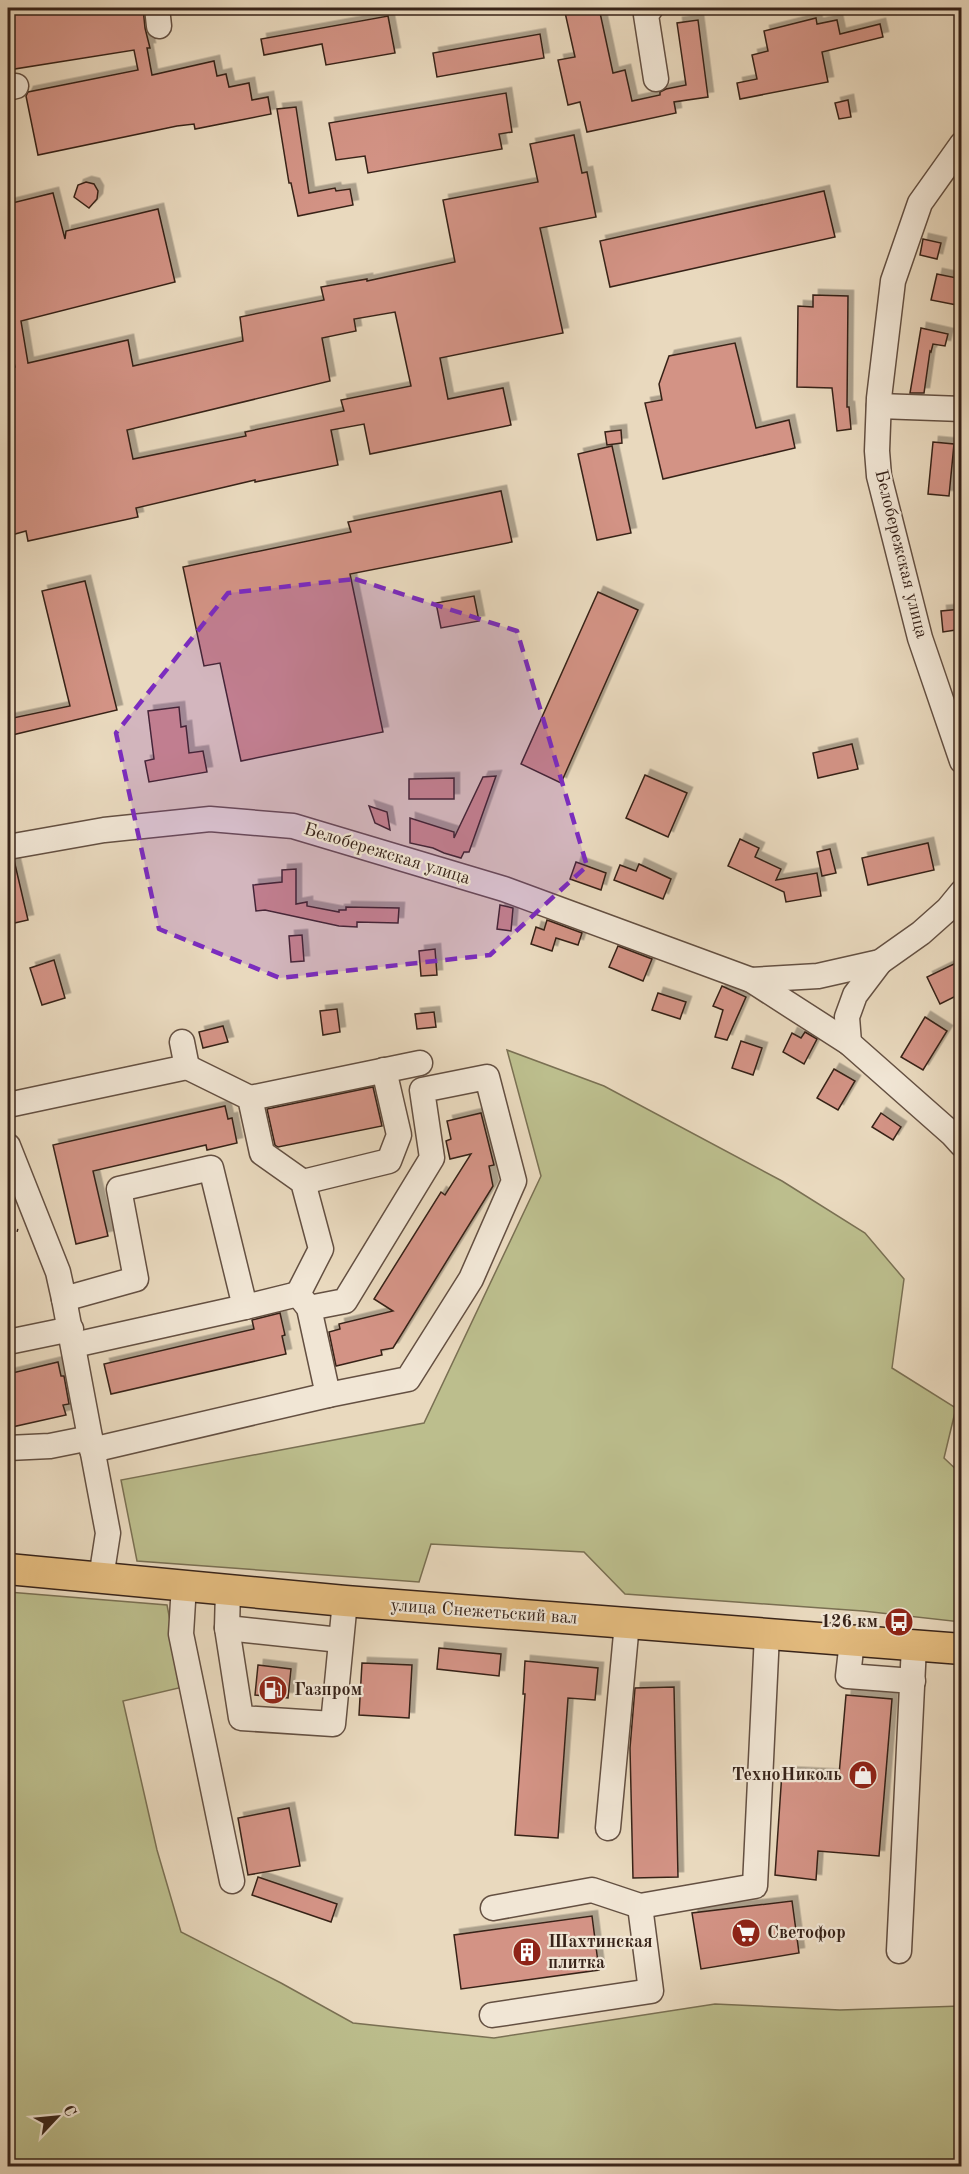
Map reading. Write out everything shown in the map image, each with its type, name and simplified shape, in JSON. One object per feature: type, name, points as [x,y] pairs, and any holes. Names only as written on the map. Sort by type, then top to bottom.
[{"type":"main road","name":"улица Снежетьский вал","points":[[8,1569],[345,1601],[962,1649]]},
{"type":"street","points":[[651,8],[646,15],[656,79]]},
{"type":"street","name":"Белобережская улица","points":[[962,144],[920,203],[893,281],[879,406],[877,451],[879,476],[920,638],[962,761]]},
{"type":"street","points":[[879,406],[962,410]]},
{"type":"street","name":"Белобережская улица","points":[[8,847],[104,830],[210,819],[293,826],[504,889],[751,980],[849,1043],[962,1145]]},
{"type":"street","name":"Белобережская улица","points":[[751,980],[818,976],[880,962],[921,933],[948,909],[962,892]]},
{"type":"street","points":[[849,1043],[847,1017],[855,995],[880,962]]},
{"type":"street","points":[[182,1042],[187,1067]]},
{"type":"street","points":[[8,1105],[187,1067],[249,1098],[420,1063]]},
{"type":"street","points":[[303,1182],[389,1161],[399,1135],[384,1070]]},
{"type":"street","points":[[8,1342],[72,1337],[245,1307],[304,1301],[345,1301],[432,1158],[422,1090],[487,1077],[514,1181],[471,1279],[408,1379],[91,1444],[8,1448]]},
{"type":"street","points":[[249,1098],[262,1153],[303,1182],[321,1249],[304,1301],[328,1395]]},
{"type":"street","points":[[8,1146],[58,1272],[64,1299],[108,1533],[101,1578]]},
{"type":"street","points":[[64,1299],[136,1279],[119,1189],[211,1168],[245,1307]]},
{"type":"street","points":[[184,1585],[181,1634],[232,1881]]},
{"type":"street","points":[[228,1590],[227,1628],[241,1718],[333,1724],[345,1601]]},
{"type":"street","points":[[608,1828],[627,1623]]},
{"type":"street","points":[[227,1628],[340,1640]]},
{"type":"street","points":[[493,1908],[592,1890],[639,1906],[755,1886],[766,1634]]},
{"type":"street","points":[[852,1641],[848,1676],[913,1681]]},
{"type":"street","points":[[899,1951],[914,1646]]},
{"type":"street","points":[[492,2015],[651,1991],[639,1906]]},
{"type":"highlighted area","points":[[355,579],[517,631],[587,866],[490,955],[280,978],[159,929],[116,733],[228,593]]},
{"type":"green space","points":[[507,1050],[604,1086],[782,1181],[865,1233],[904,1279],[892,1368],[956,1408],[944,1458],[961,1474],[961,1622],[863,1611],[625,1594],[584,1552],[431,1544],[419,1582],[137,1561],[121,1480],[424,1423],[541,1176]]},
{"type":"green space","points":[[8,1592],[167,1605],[183,1687],[123,1701],[157,1850],[181,1932],[353,2023],[494,2038],[715,2004],[840,2010],[961,2006],[961,2166],[8,2166]]},
{"type":"building","points":[[8,8],[143,8],[152,75],[214,61],[217,76],[226,74],[229,87],[249,83],[252,100],[268,97],[271,114],[195,129],[194,124],[177,126],[38,155],[26,96],[28,92],[138,70],[134,50],[8,70]]},
{"type":"building","points":[[564,8],[599,8],[613,73],[625,70],[632,101],[660,95],[660,92],[666,89],[686,85],[677,23],[698,20],[708,97],[674,102],[676,113],[587,132],[580,102],[568,105],[558,60],[575,57]]},
{"type":"building","points":[[388,16],[395,53],[326,65],[322,44],[264,55],[261,39]]},
{"type":"building","points":[[816,18],[817,24],[837,20],[840,34],[880,24],[883,37],[822,52],[828,82],[740,99],[737,83],[757,79],[752,55],[768,51],[764,31]]},
{"type":"building","points":[[540,34],[544,58],[437,77],[433,53]]},
{"type":"building","points":[[506,93],[512,132],[499,134],[502,149],[368,173],[365,156],[336,160],[329,123]]},
{"type":"building","points":[[848,100],[851,117],[839,119],[835,103]]},
{"type":"building","points":[[296,107],[309,193],[335,188],[336,191],[350,189],[353,205],[298,216],[291,183],[289,183],[277,109]]},
{"type":"building","points":[[574,135],[582,173],[587,172],[596,217],[540,228],[563,333],[440,358],[448,399],[503,388],[511,425],[370,454],[364,424],[331,430],[338,465],[255,482],[255,480],[136,508],[138,517],[28,541],[26,531],[8,536],[8,369],[15,367],[8,337],[8,204],[53,193],[65,239],[66,231],[158,209],[175,282],[21,321],[28,363],[128,340],[133,366],[243,341],[240,317],[324,300],[321,287],[367,279],[367,281],[455,262],[443,200],[538,182],[530,144]],"holes":[[[395,312],[411,386],[341,400],[344,411],[245,432],[246,436],[133,459],[127,430],[330,381],[322,338],[356,331],[354,319]]]},
{"type":"building","points":[[86,182],[94,184],[98,191],[97,199],[89,208],[74,197],[78,185]]},
{"type":"building","points":[[824,191],[835,237],[610,287],[600,241]]},
{"type":"building","points":[[923,239],[941,243],[937,259],[920,255]]},
{"type":"building","points":[[937,274],[962,279],[962,306],[931,300]]},
{"type":"building","points":[[813,295],[848,296],[847,407],[849,407],[851,429],[837,431],[832,388],[797,387],[798,306],[813,307]]},
{"type":"building","points":[[921,328],[948,334],[945,346],[933,344],[930,351],[924,393],[910,393]]},
{"type":"building","points":[[735,343],[756,428],[789,420],[795,448],[663,479],[645,403],[662,400],[659,384],[669,356]]},
{"type":"building","points":[[621,430],[622,443],[607,445],[605,432]]},
{"type":"building","points":[[933,442],[954,444],[949,496],[928,494]]},
{"type":"building","points":[[612,446],[631,533],[597,540],[578,454]]},
{"type":"building","points":[[501,491],[512,542],[350,574],[383,732],[241,761],[220,663],[204,666],[183,567],[351,532],[348,522]]},
{"type":"building","points":[[85,581],[117,710],[8,736],[8,719],[70,706],[42,591]]},
{"type":"building","points":[[598,592],[638,610],[561,783],[521,764]]},
{"type":"building","points":[[474,596],[479,621],[441,628],[436,603]]},
{"type":"building","points":[[962,609],[962,629],[943,632],[941,611]]},
{"type":"building","points":[[179,707],[181,727],[186,726],[189,753],[203,751],[207,772],[149,782],[145,761],[154,759],[148,711]]},
{"type":"building","points":[[852,744],[858,769],[818,778],[813,753]]},
{"type":"building","points":[[645,775],[687,793],[668,837],[626,818]]},
{"type":"building","points":[[496,776],[469,852],[464,852],[461,858],[410,843],[410,818],[454,832],[454,838],[483,777]]},
{"type":"building","points":[[454,778],[454,799],[409,799],[409,779]]},
{"type":"building","points":[[369,806],[387,812],[390,830],[375,823]]},
{"type":"building","points":[[740,839],[759,848],[755,857],[781,869],[776,880],[817,873],[821,896],[786,902],[784,892],[728,866]]},
{"type":"building","points":[[928,843],[934,870],[868,885],[862,858]]},
{"type":"building","points":[[830,849],[836,873],[822,876],[817,852]]},
{"type":"building","points":[[14,860],[28,920],[10,924],[8,861]]},
{"type":"building","points":[[576,862],[606,873],[601,890],[570,879]]},
{"type":"building","points":[[639,864],[671,879],[663,899],[614,880],[620,865],[636,871]]},
{"type":"building","points":[[296,869],[296,904],[307,902],[307,906],[339,912],[339,910],[346,910],[346,907],[399,908],[398,923],[357,922],[357,927],[339,926],[265,910],[256,911],[253,885],[282,882],[282,870]]},
{"type":"building","points":[[500,905],[513,908],[511,931],[497,929]]},
{"type":"building","points":[[547,920],[582,933],[578,945],[556,938],[552,951],[531,944],[536,927],[544,930]]},
{"type":"building","points":[[302,935],[304,961],[291,962],[289,936]]},
{"type":"building","points":[[618,946],[652,959],[643,981],[609,967]]},
{"type":"building","points":[[435,949],[437,975],[421,976],[419,951]]},
{"type":"building","points":[[54,960],[65,998],[42,1005],[30,968]]},
{"type":"building","points":[[958,962],[962,969],[962,993],[940,1004],[927,977]]},
{"type":"building","points":[[722,986],[746,997],[727,1040],[715,1037],[723,1010],[713,1006]]},
{"type":"building","points":[[658,993],[686,1002],[680,1019],[652,1010]]},
{"type":"building","points":[[337,1009],[340,1032],[323,1035],[320,1011]]},
{"type":"building","points":[[434,1012],[436,1027],[417,1029],[415,1014]]},
{"type":"building","points":[[925,1017],[947,1031],[923,1070],[901,1057]]},
{"type":"building","points":[[223,1026],[228,1042],[203,1048],[199,1032]]},
{"type":"building","points":[[805,1032],[817,1039],[804,1064],[783,1052],[792,1033],[801,1038]]},
{"type":"building","points":[[741,1041],[762,1048],[753,1075],[732,1068]]},
{"type":"building","points":[[834,1069],[855,1081],[838,1110],[817,1098]]},
{"type":"building","points":[[373,1087],[382,1126],[278,1147],[275,1145],[267,1109]]},
{"type":"building","points":[[225,1106],[228,1119],[232,1118],[237,1143],[207,1150],[206,1145],[93,1171],[108,1236],[76,1244],[53,1145]]},
{"type":"building","points":[[481,1113],[494,1165],[489,1166],[493,1186],[393,1348],[381,1350],[382,1355],[336,1366],[329,1332],[340,1329],[339,1324],[393,1311],[374,1299],[441,1192],[445,1195],[471,1154],[450,1159],[446,1141],[451,1139],[447,1121]]},
{"type":"building","points":[[881,1113],[901,1127],[893,1140],[872,1127]]},
{"type":"building","points":[[280,1313],[286,1354],[111,1394],[104,1364],[254,1329],[252,1320]]},
{"type":"building","points":[[58,1362],[61,1376],[64,1376],[69,1404],[63,1405],[66,1415],[12,1427],[10,1417],[8,1418],[8,1374]]},
{"type":"building","points":[[439,1648],[501,1654],[499,1676],[437,1669]]},
{"type":"building","points":[[525,1661],[598,1668],[595,1700],[568,1698],[558,1838],[515,1835],[525,1694],[523,1694]]},
{"type":"building","points":[[362,1663],[412,1665],[409,1718],[359,1715]]},
{"type":"building","points":[[258,1665],[291,1669],[288,1698],[255,1695]]},
{"type":"building","points":[[674,1687],[678,1877],[633,1878],[630,1748],[635,1688]]},
{"type":"building","points":[[846,1695],[892,1699],[879,1856],[818,1851],[816,1880],[775,1875],[782,1772],[839,1775]]},
{"type":"building","points":[[289,1808],[300,1866],[248,1875],[238,1818]]},
{"type":"building","points":[[258,1877],[337,1904],[331,1922],[252,1895]]},
{"type":"building","name":"Светофор","points":[[792,1901],[799,1953],[701,1969],[692,1913]]},
{"type":"building","name":"Шахтинская плитка","points":[[592,1916],[599,1970],[461,1989],[454,1935]]},
{"type":"place","name":"126 км","points":[[899,1622]]},
{"type":"place","name":"Газпром","points":[[273,1690]]},
{"type":"place","name":"ТехноНиколь","points":[[863,1775]]},
{"type":"place","name":"Светофор","points":[[746,1933]]},
{"type":"place","name":"Шахтинская плитка","points":[[527,1952]]}]
